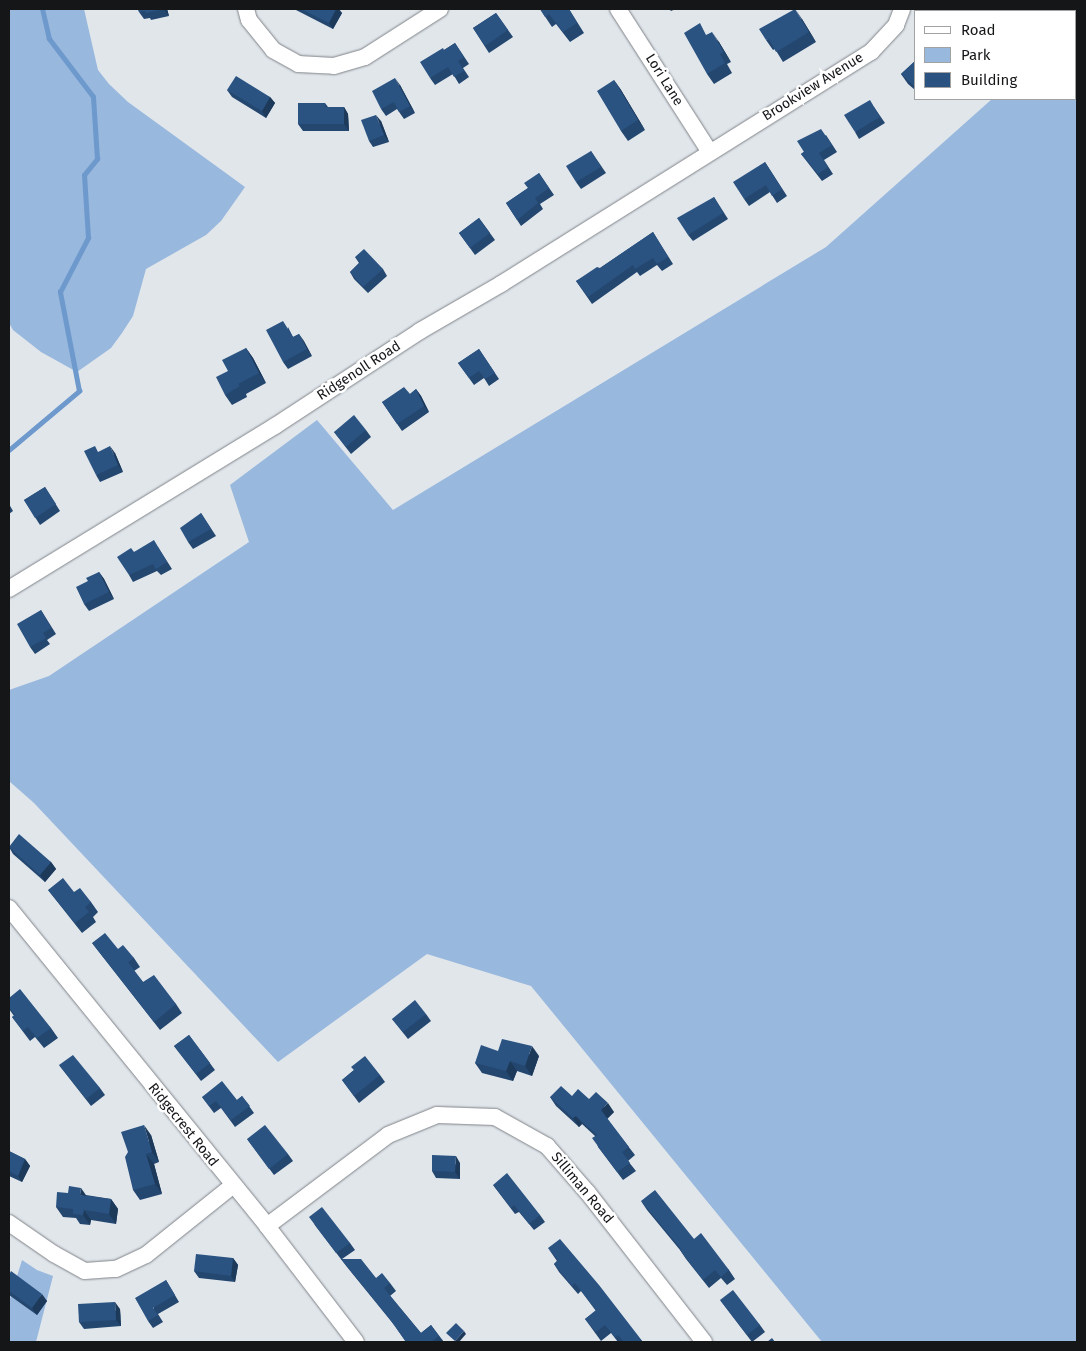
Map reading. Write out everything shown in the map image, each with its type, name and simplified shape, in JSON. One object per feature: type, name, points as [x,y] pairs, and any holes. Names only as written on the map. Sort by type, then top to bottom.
[{"type":"street","points":[[246,9],[249,20],[273,50],[298,64],[334,66],[365,56],[440,9]]},
{"type":"street","name":"Lori Lane","points":[[618,9],[709,152]]},
{"type":"street","name":"Brookview Avenue","points":[[709,152],[871,52],[896,25],[902,9]]},
{"type":"street","name":"Ridgenoll Road","points":[[9,589],[275,426],[420,331],[501,284],[709,152]]},
{"type":"street","name":"Ridgecrest Road","points":[[9,908],[232,1186],[267,1226],[356,1342]]},
{"type":"street","name":"Silliman Road","points":[[267,1226],[388,1135],[437,1115],[494,1117],[547,1146],[588,1193],[704,1342]]},
{"type":"street","points":[[9,1223],[54,1254],[85,1271],[116,1269],[146,1255],[232,1186]]},
{"type":"green space","points":[[9,9],[84,9],[98,70],[109,84],[128,102],[245,187],[221,221],[206,235],[146,269],[133,316],[122,333],[111,348],[77,372],[41,352],[13,330],[9,323]]},
{"type":"green space","points":[[1077,64],[1077,1342],[822,1342],[531,986],[427,954],[278,1062],[34,803],[9,781],[9,690],[49,676],[249,542],[230,485],[317,420],[393,510],[826,247],[991,100],[1076,100]]},
{"type":"green space","points":[[22,1260],[37,1270],[53,1276],[36,1342],[9,1342],[9,1302]]},
{"type":"building","points":[[138,9],[164,9],[146,13],[145,11],[139,12]]},
{"type":"building","points":[[301,9],[336,9],[329,23]]},
{"type":"building","points":[[540,9],[569,9],[577,23],[563,32],[549,14],[545,17]]},
{"type":"building","points":[[795,9],[809,32],[776,52],[769,39],[766,40],[759,29]]},
{"type":"building","points":[[939,9],[965,9],[965,10]]},
{"type":"building","points":[[496,13],[508,30],[485,46],[473,28]]},
{"type":"building","points":[[700,23],[706,35],[712,32],[724,52],[720,54],[725,63],[707,74],[684,33]]},
{"type":"building","points":[[455,43],[464,57],[458,61],[464,71],[454,77],[448,67],[430,78],[420,62]]},
{"type":"building","points":[[914,62],[914,86],[901,74]]},
{"type":"building","points":[[236,76],[270,97],[262,111],[227,90]]},
{"type":"building","points":[[395,78],[410,106],[399,112],[394,102],[381,109],[372,91]]},
{"type":"building","points":[[614,80],[638,120],[621,131],[597,91]]},
{"type":"building","points":[[870,100],[880,117],[855,132],[844,115]]},
{"type":"building","points":[[298,103],[325,103],[325,107],[344,107],[344,124],[298,124]]},
{"type":"building","points":[[376,115],[384,135],[369,141],[361,120]]},
{"type":"building","points":[[821,129],[832,145],[819,153],[828,167],[818,174],[801,154],[804,152],[797,141]]},
{"type":"building","points":[[591,151],[601,167],[576,182],[566,166]]},
{"type":"building","points":[[765,162],[782,189],[772,196],[766,185],[744,199],[733,182]]},
{"type":"building","points":[[539,173],[549,188],[535,198],[538,203],[517,220],[506,203],[528,188],[524,183]]},
{"type":"building","points":[[714,197],[723,213],[688,235],[677,218]]},
{"type":"building","points":[[479,218],[490,233],[470,248],[459,233]]},
{"type":"building","points":[[653,232],[668,257],[657,264],[653,258],[635,269],[633,265],[588,297],[576,281],[597,267],[600,268]]},
{"type":"building","points":[[364,249],[383,269],[363,287],[350,272],[360,262],[355,257]]},
{"type":"building","points":[[283,321],[293,337],[299,334],[307,349],[283,362],[266,330]]},
{"type":"building","points":[[246,348],[259,373],[238,384],[240,386],[225,395],[216,377],[228,371],[222,360]]},
{"type":"building","points":[[479,349],[495,373],[485,379],[479,371],[469,378],[458,363]]},
{"type":"building","points":[[404,387],[410,394],[416,389],[424,406],[397,424],[382,402]]},
{"type":"building","points":[[354,415],[366,430],[346,447],[334,432]]},
{"type":"building","points":[[95,446],[98,452],[110,446],[118,465],[96,475],[84,451]]},
{"type":"building","points":[[45,487],[56,504],[35,518],[24,500]]},
{"type":"building","points":[[201,513],[211,529],[188,542],[180,528]]},
{"type":"building","points":[[154,540],[167,562],[156,569],[153,564],[129,575],[117,557],[131,548],[134,552]]},
{"type":"building","points":[[99,572],[109,592],[84,604],[76,587],[88,581],[86,578]]},
{"type":"building","points":[[41,610],[51,628],[43,633],[46,638],[30,647],[17,624]]},
{"type":"building","points":[[19,834],[51,862],[40,875],[9,847]]},
{"type":"building","points":[[63,878],[74,892],[80,888],[91,902],[85,907],[89,912],[75,923],[48,890]]},
{"type":"building","points":[[105,933],[118,949],[123,945],[134,958],[128,962],[143,982],[154,975],[176,1004],[154,1022],[92,943]]},
{"type":"building","points":[[20,989],[51,1028],[37,1038],[28,1027],[23,1031],[12,1017],[15,1015],[9,1008],[9,998]]},
{"type":"building","points":[[415,1000],[426,1014],[403,1032],[392,1019]]},
{"type":"building","points":[[189,1035],[210,1063],[196,1074],[174,1046]]},
{"type":"building","points":[[502,1039],[532,1046],[525,1066],[510,1061],[506,1071],[475,1063],[481,1045],[498,1051]]},
{"type":"building","points":[[73,1055],[100,1088],[86,1099],[59,1065]]},
{"type":"building","points":[[365,1056],[380,1075],[354,1096],[342,1080],[354,1070],[351,1067]]},
{"type":"building","points":[[222,1081],[237,1100],[242,1096],[250,1106],[231,1120],[216,1101],[209,1106],[202,1097]]},
{"type":"building","points":[[561,1086],[572,1096],[578,1089],[589,1099],[596,1092],[608,1103],[601,1110],[629,1147],[622,1152],[630,1163],[617,1172],[592,1138],[597,1135],[576,1116],[573,1118],[550,1097]]},
{"type":"building","points":[[144,1125],[152,1152],[146,1154],[155,1184],[133,1190],[125,1157],[128,1152],[121,1132]]},
{"type":"building","points":[[265,1125],[288,1154],[269,1169],[247,1139]]},
{"type":"building","points":[[9,1151],[25,1159],[18,1176],[9,1171]]},
{"type":"building","points":[[432,1155],[456,1156],[455,1172],[432,1171]]},
{"type":"building","points":[[507,1173],[540,1215],[529,1224],[514,1205],[511,1208],[493,1185]]},
{"type":"building","points":[[69,1186],[81,1188],[80,1195],[111,1199],[109,1214],[84,1210],[83,1215],[73,1214],[73,1209],[56,1207],[57,1192],[68,1193]]},
{"type":"building","points":[[655,1190],[694,1239],[701,1233],[729,1270],[721,1277],[715,1270],[703,1280],[681,1249],[641,1201]]},
{"type":"building","points":[[322,1207],[350,1243],[336,1253],[309,1217]]},
{"type":"building","points":[[560,1239],[599,1285],[643,1342],[624,1342],[618,1335],[615,1337],[605,1325],[596,1332],[585,1319],[596,1310],[575,1283],[572,1286],[554,1264],[558,1260],[548,1248]]},
{"type":"building","points":[[196,1254],[233,1258],[231,1276],[194,1271]]},
{"type":"building","points":[[341,1259],[361,1259],[376,1278],[382,1273],[390,1283],[384,1288],[421,1333],[431,1325],[439,1336],[431,1342],[406,1342]]},
{"type":"building","points":[[11,1271],[42,1294],[32,1308],[9,1291],[9,1275]]},
{"type":"building","points":[[166,1280],[175,1295],[153,1308],[158,1315],[148,1321],[135,1298]]},
{"type":"building","points":[[733,1290],[760,1325],[747,1335],[720,1300]]},
{"type":"building","points":[[115,1302],[116,1320],[79,1322],[78,1304]]},
{"type":"building","points":[[456,1323],[464,1331],[455,1341],[446,1333]]},
{"type":"building","points":[[772,1338],[775,1342],[767,1342]]},
{"type":"waterway","points":[[9,450],[79,391],[60,292],[88,238],[84,175],[97,159],[93,97],[49,39],[42,9]]}]
